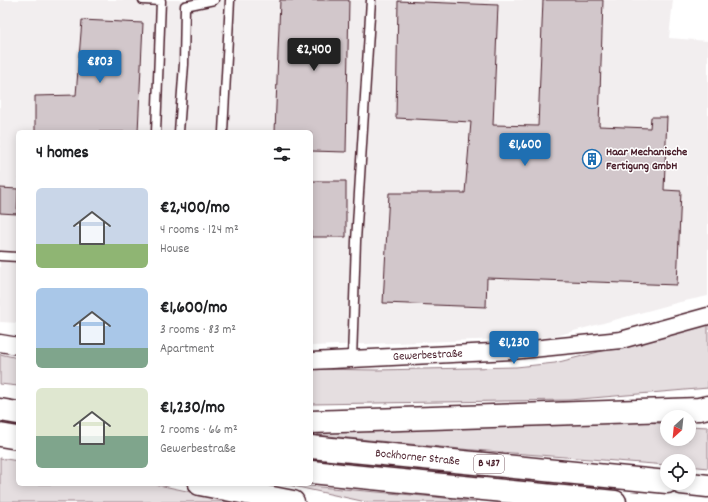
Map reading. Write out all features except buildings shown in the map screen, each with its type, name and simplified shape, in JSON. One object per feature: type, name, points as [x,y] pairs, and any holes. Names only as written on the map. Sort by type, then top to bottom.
[{"type":"main road","points":[[0,410],[16,413]]},
{"type":"main road","points":[[313,422],[705,410]]},
{"type":"main road","points":[[0,435],[16,438]]},
{"type":"main road","name":"Bockhorner Straße","points":[[313,447],[660,481]]},
{"type":"main road","name":"B 437","points":[[313,472],[615,502]]},
{"type":"main road","points":[[696,485],[708,486]]},
{"type":"main road","points":[[210,486],[293,502]]},
{"type":"street","name":"Gewerbestraße","points":[[313,361],[512,351],[621,340],[708,316]]},
{"type":"street","points":[[0,344],[16,346]]},
{"type":"lane","points":[[143,0],[161,1],[156,130]]},
{"type":"lane","points":[[180,130],[184,64],[185,6],[214,0]]},
{"type":"lane","points":[[223,130],[230,0]]},
{"type":"lane","points":[[352,359],[357,233],[371,0]]},
{"type":"lane","points":[[0,256],[16,257]]},
{"type":"shaded area","points":[[0,0],[673,0],[669,38],[708,41],[708,296],[680,302],[552,337],[313,346],[313,130],[16,130],[16,323],[0,322]]},
{"type":"shaded area","points":[[708,324],[708,388],[569,400],[313,404],[313,369],[378,370],[516,367],[555,363]]},
{"type":"shaded area","points":[[0,354],[16,358],[16,386],[0,384]]},
{"type":"shaded area","points":[[626,420],[660,423],[660,446],[696,446],[696,426],[708,427],[708,468],[696,467],[696,454],[660,454],[660,464],[461,449],[318,435],[318,431]]},
{"type":"shaded area","points":[[0,458],[16,461],[16,486],[163,486],[238,502],[0,502]]},
{"type":"shaded area","points":[[293,486],[435,497],[476,502],[366,502]]},
{"type":"place","name":"Haar Mechanische Fertigung GmbH","points":[[592,159]]}]
